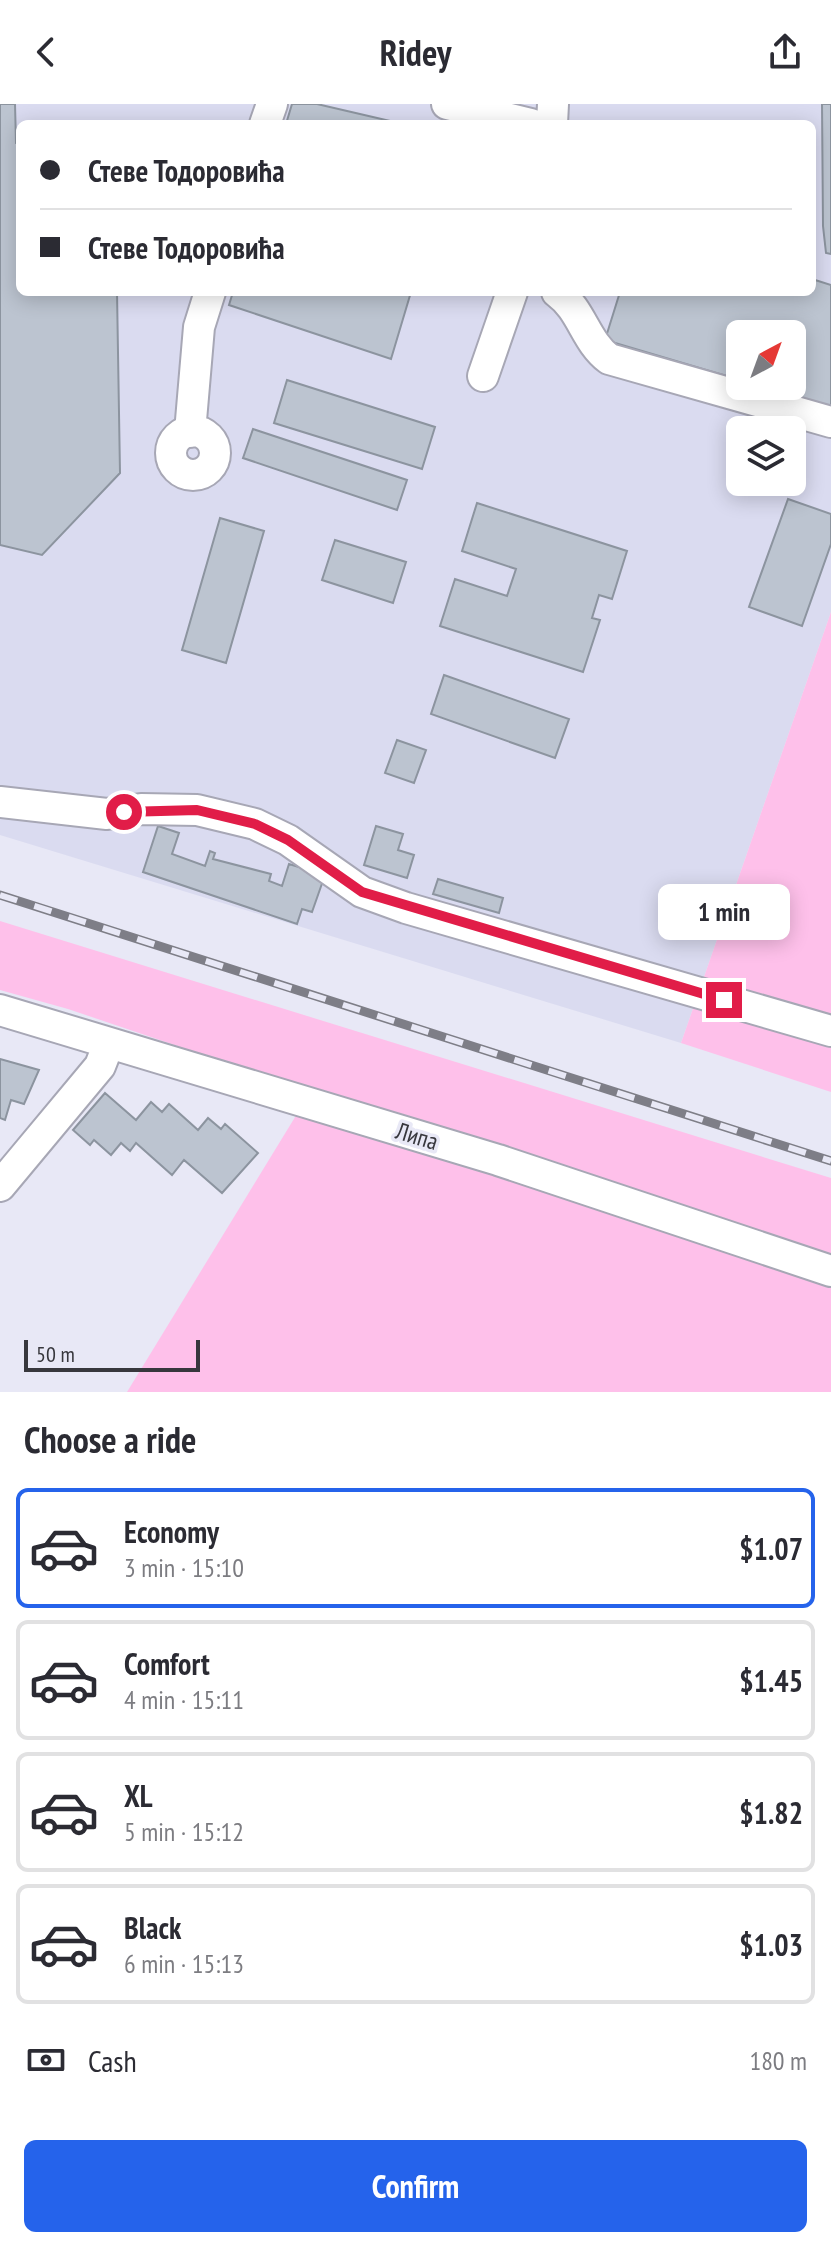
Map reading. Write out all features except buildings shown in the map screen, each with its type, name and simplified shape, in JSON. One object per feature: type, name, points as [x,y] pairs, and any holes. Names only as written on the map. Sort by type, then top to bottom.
[{"type":"street","points":[[447,104],[505,120]]},
{"type":"street","points":[[190,432],[199,327],[209,296]]},
{"type":"street","points":[[483,376],[511,296]]},
{"type":"street","points":[[562,296],[572,305],[596,349],[609,359],[831,422]]},
{"type":"street","points":[[0,802],[107,814],[141,809],[197,810],[255,824],[288,840],[362,892],[406,908],[831,1031]]},
{"type":"street","name":"Липа","points":[[0,1010],[498,1160],[831,1271]]},
{"type":"street","points":[[0,1186],[100,1066],[109,1043]]},
{"type":"shaded area","points":[[0,104],[831,104],[831,612],[681,1043],[0,835]]},
{"type":"shaded area","points":[[831,612],[831,1092],[681,1043]]},
{"type":"shaded area","points":[[0,921],[831,1178],[831,1392],[127,1392],[311,1091],[68,1009],[0,990]]},
{"type":"railway","points":[[0,895],[831,1161]]},
{"type":"route","points":[[124,812],[141,809],[197,810],[255,824],[288,840],[362,892],[406,908],[724,1000]]}]
